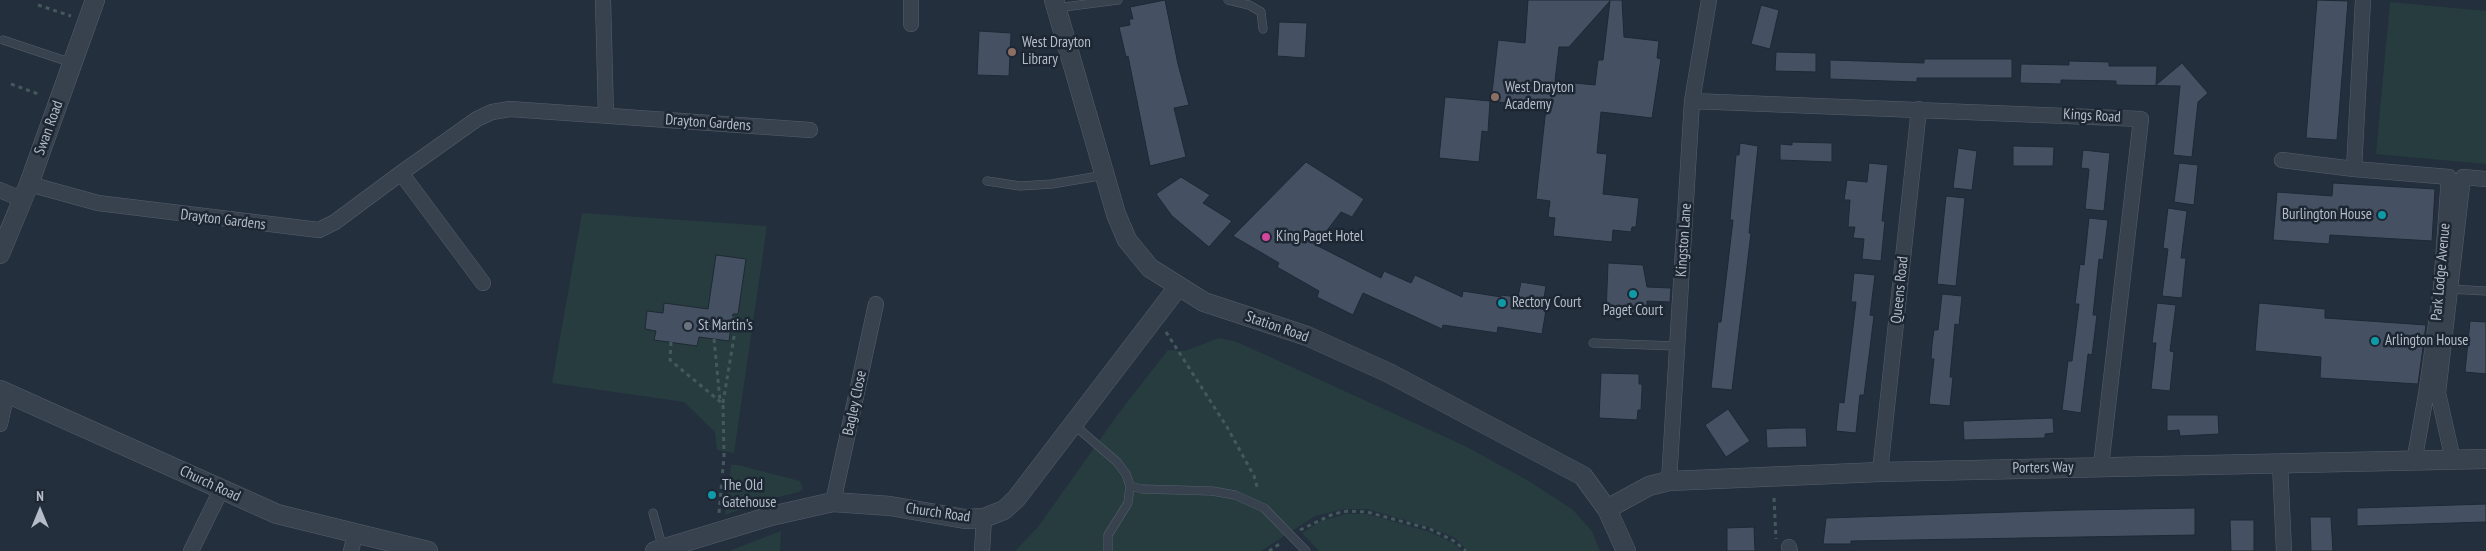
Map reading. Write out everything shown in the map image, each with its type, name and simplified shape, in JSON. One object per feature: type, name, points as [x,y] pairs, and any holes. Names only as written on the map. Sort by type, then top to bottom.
[{"type":"street","name":"Swan Road","points":[[0,254],[26,192],[95,0]]},
{"type":"street","points":[[603,0],[606,116]]},
{"type":"street","points":[[911,0],[911,24]]},
{"type":"street","name":"Kingston Lane","points":[[1668,481],[1692,101],[1709,0]]},
{"type":"street","points":[[2354,169],[2363,0]]},
{"type":"street","name":"Station Road","points":[[1055,4],[1116,214],[1127,240],[1150,268],[1204,302],[1307,336],[1389,373],[1583,476],[1607,509],[1626,551]]},
{"type":"street","name":"Kings Road","points":[[1692,101],[2141,119],[2101,466]]},
{"type":"street","name":"Drayton Gardens","points":[[0,190],[319,230],[335,222],[401,172],[477,119],[492,112],[510,109],[810,130]]},
{"type":"street","name":"Queens Road","points":[[1880,472],[1920,109]]},
{"type":"street","name":"Park Lodge Avenue","points":[[2282,160],[2354,169],[2449,177],[2446,289],[2438,393],[2453,460]]},
{"type":"street","points":[[401,172],[482,283]]},
{"type":"street","name":"Park Lodge Avenue","points":[[2414,462],[2446,289],[2462,177],[2486,179]]},
{"type":"street","name":"Church Road","points":[[659,550],[717,534],[771,516],[833,502],[890,506],[956,518],[984,518],[1004,510],[1016,499],[1178,287]]},
{"type":"street","name":"Bagley Close","points":[[833,502],[876,304]]},
{"type":"street","points":[[0,424],[3,392]]},
{"type":"street","name":"Church Road","points":[[3,392],[221,490],[353,543],[428,551]]},
{"type":"street","name":"Porters Way","points":[[1607,509],[1649,486],[1668,481],[1880,472],[2101,466],[2414,462],[2486,459]]},
{"type":"street","points":[[2280,464],[2284,551]]},
{"type":"street","points":[[191,551],[221,490]]},
{"type":"street","points":[[982,551],[984,518]]},
{"type":"lane","points":[[1055,4],[1118,0]]},
{"type":"lane","points":[[1228,0],[1249,5],[1261,12],[1263,30]]},
{"type":"lane","points":[[3,40],[73,63]]},
{"type":"lane","points":[[987,181],[1020,186],[1052,184],[1104,175]]},
{"type":"lane","points":[[2446,289],[2486,291]]},
{"type":"lane","points":[[1593,343],[1677,346]]},
{"type":"lane","points":[[1073,424],[1117,462],[1126,474],[1130,486],[1128,503],[1108,535],[1108,551]]},
{"type":"lane","points":[[1130,486],[1142,489],[1212,491],[1235,495],[1264,508],[1306,551]]},
{"type":"lane","points":[[653,513],[659,550]]},
{"type":"path","points":[[38,5],[88,22]]},
{"type":"path","points":[[11,84],[59,102]]},
{"type":"path","points":[[1155,316],[1227,428],[1254,476],[1264,508]]},
{"type":"path","points":[[717,534],[724,456],[723,404],[737,319],[725,317]]},
{"type":"path","points":[[714,339],[720,400]]},
{"type":"path","points":[[671,342],[670,360],[723,404]]},
{"type":"path","points":[[1774,498],[1776,548],[1790,549]]},
{"type":"path","points":[[1269,551],[1320,519],[1333,514],[1348,512],[1366,512],[1430,529],[1454,541],[1466,551]]},
{"type":"green space","points":[[2390,2],[2486,11],[2486,164],[2376,154]]},
{"type":"green space","points":[[582,213],[767,226],[734,453],[717,450],[715,432],[684,402],[552,383]]},
{"type":"green space","points":[[1219,338],[1237,342],[1465,446],[1527,480],[1572,509],[1592,531],[1600,551],[1468,551],[1455,538],[1429,527],[1367,509],[1345,509],[1315,516],[1261,551],[1015,551],[1038,527],[1118,414],[1168,350],[1185,351]]},
{"type":"green space","points":[[731,465],[738,465],[800,481],[803,488],[799,492],[769,499],[725,515]]},
{"type":"green space","points":[[1346,514],[1367,514],[1430,532],[1453,543],[1462,551],[1319,551],[1302,533],[1321,521]]},
{"type":"green space","points":[[781,531],[780,551],[729,551]]},
{"type":"building","points":[[1165,0],[1178,64],[1189,105],[1174,108],[1186,157],[1150,166],[1128,56],[1126,57],[1119,27],[1130,25],[1129,19],[1133,19],[1130,7]]},
{"type":"building","points":[[1528,0],[1622,0],[1624,37],[1659,41],[1657,58],[1661,59],[1652,118],[1601,112],[1597,153],[1607,154],[1603,194],[1639,198],[1636,227],[1632,227],[1631,232],[1613,230],[1612,242],[1553,236],[1555,218],[1548,217],[1550,201],[1536,199],[1546,108],[1491,101],[1498,40],[1525,43]],"holes":[[[1610,1],[1603,60],[1598,60],[1595,85],[1555,81],[1559,47],[1569,47]]]},
{"type":"building","points":[[2317,0],[2348,1],[2337,140],[2306,138]]},
{"type":"building","points":[[1761,5],[1779,10],[1770,49],[1751,44]]},
{"type":"building","points":[[1279,22],[1307,23],[1305,58],[1277,56]]},
{"type":"building","points":[[979,31],[1011,33],[1009,76],[977,75]]},
{"type":"building","points":[[1776,52],[1816,53],[1816,72],[1775,71]]},
{"type":"building","points":[[1924,59],[2012,59],[2012,78],[1917,78],[1917,82],[1830,79],[1830,60],[1924,63]]},
{"type":"building","points":[[2069,61],[2109,62],[2109,66],[2157,66],[2156,85],[2182,63],[2208,93],[2198,102],[2192,157],[2173,155],[2180,86],[2116,85],[2116,81],[2061,80],[2061,84],[2020,83],[2021,64],[2069,65]]},
{"type":"building","points":[[1445,97],[1490,101],[1488,132],[1482,131],[1479,162],[1439,158]]},
{"type":"building","points":[[1792,142],[1832,143],[1832,162],[1780,160],[1780,144],[1792,145]]},
{"type":"building","points":[[1740,143],[1758,146],[1749,233],[1751,233],[1732,390],[1711,388],[1718,322],[1721,322],[1733,220],[1730,220],[1736,155],[1739,155]]},
{"type":"building","points":[[2013,146],[2054,147],[2053,166],[2013,166]]},
{"type":"building","points":[[1958,148],[1977,151],[1972,190],[1953,188]]},
{"type":"building","points":[[2083,150],[2110,153],[2104,211],[2085,209],[2089,169],[2081,168]]},
{"type":"building","points":[[1306,162],[1364,199],[1352,217],[1341,212],[1316,245],[1381,278],[1384,271],[1411,283],[1415,275],[1462,297],[1463,291],[1501,297],[1501,295],[1518,297],[1521,282],[1546,286],[1542,309],[1546,310],[1542,334],[1498,327],[1497,333],[1443,325],[1442,329],[1363,293],[1353,315],[1317,297],[1319,291],[1277,267],[1279,263],[1233,236]]},
{"type":"building","points":[[1869,163],[1888,165],[1882,221],[1885,221],[1881,261],[1862,259],[1864,239],[1853,238],[1855,227],[1848,227],[1850,200],[1844,200],[1847,180],[1867,182]]},
{"type":"building","points":[[2179,163],[2198,165],[2194,205],[2174,202]]},
{"type":"building","points":[[1181,177],[1210,195],[1203,203],[1232,221],[1209,247],[1172,216],[1156,194]]},
{"type":"building","name":"Burlington House","points":[[2333,183],[2435,189],[2432,241],[2330,235],[2329,244],[2273,240],[2277,192],[2332,196]]},
{"type":"building","points":[[1946,196],[1965,198],[1956,286],[1937,284]]},
{"type":"building","points":[[2168,208],[2187,211],[2181,258],[2186,258],[2182,298],[2162,296],[2168,249],[2163,248]]},
{"type":"building","points":[[2089,218],[2108,220],[2103,260],[2099,259],[2093,315],[2097,315],[2092,355],[2088,354],[2081,413],[2062,410],[2068,361],[2072,361],[2079,304],[2075,304],[2080,264],[2084,265]]},
{"type":"building","points":[[716,255],[746,259],[738,314],[733,314],[729,341],[699,337],[697,346],[654,340],[656,331],[645,329],[647,311],[663,313],[664,303],[708,309]]},
{"type":"building","name":"Paget Court","points":[[1608,263],[1643,265],[1647,287],[1671,288],[1670,302],[1647,301],[1647,307],[1643,307],[1643,316],[1606,315]]},
{"type":"building","points":[[1854,273],[1875,275],[1870,315],[1874,316],[1864,395],[1860,395],[1856,433],[1836,431],[1839,402],[1844,403],[1856,302],[1851,302]]},
{"type":"building","points":[[1942,294],[1962,296],[1959,325],[1955,324],[1950,377],[1953,377],[1950,406],[1929,404],[1934,359],[1931,359],[1932,344],[1934,330],[1938,330]]},
{"type":"building","points":[[2157,303],[2176,305],[2170,351],[2174,352],[2170,391],[2151,389],[2156,343],[2152,343]]},
{"type":"building","name":"Arlington House","points":[[2259,303],[2325,309],[2325,318],[2426,325],[2418,384],[2320,378],[2321,357],[2255,351]]},
{"type":"building","points":[[2470,321],[2486,322],[2486,374],[2465,372]]},
{"type":"building","points":[[1601,373],[1639,374],[1639,384],[1642,384],[1642,390],[1641,410],[1638,410],[1637,420],[1599,418]]},
{"type":"building","points":[[1728,409],[1750,441],[1726,457],[1705,425]]},
{"type":"building","points":[[2167,415],[2218,415],[2219,434],[2180,436],[2179,430],[2167,431]]},
{"type":"building","points":[[2053,418],[2054,433],[2045,434],[2045,438],[1964,440],[1963,421]]},
{"type":"building","points":[[1806,428],[1807,447],[1767,448],[1766,429]]},
{"type":"building","points":[[2486,504],[2486,522],[2357,526],[2357,508]]},
{"type":"building","points":[[2195,508],[2195,535],[1851,541],[1851,544],[1823,544],[1826,518]]},
{"type":"building","points":[[2310,517],[2331,517],[2333,551],[2311,551]]},
{"type":"building","points":[[2230,520],[2254,520],[2254,551],[2231,551]]},
{"type":"building","points":[[1754,527],[1755,551],[1727,551],[1727,528]]},
{"type":"place","name":"West Drayton Library","points":[[1012,52]]},
{"type":"place","name":"West Drayton Academy","points":[[1495,97]]},
{"type":"place","name":"Burlington House","points":[[2382,215]]},
{"type":"place","name":"King Paget Hotel","points":[[1266,237]]},
{"type":"place","name":"Paget Court","points":[[1633,294]]},
{"type":"place","name":"Rectory Court","points":[[1502,303]]},
{"type":"place","name":"St Martin's","points":[[688,326]]},
{"type":"place","name":"Arlington House","points":[[2375,341]]},
{"type":"place","name":"The Old Gatehouse","points":[[712,495]]}]
